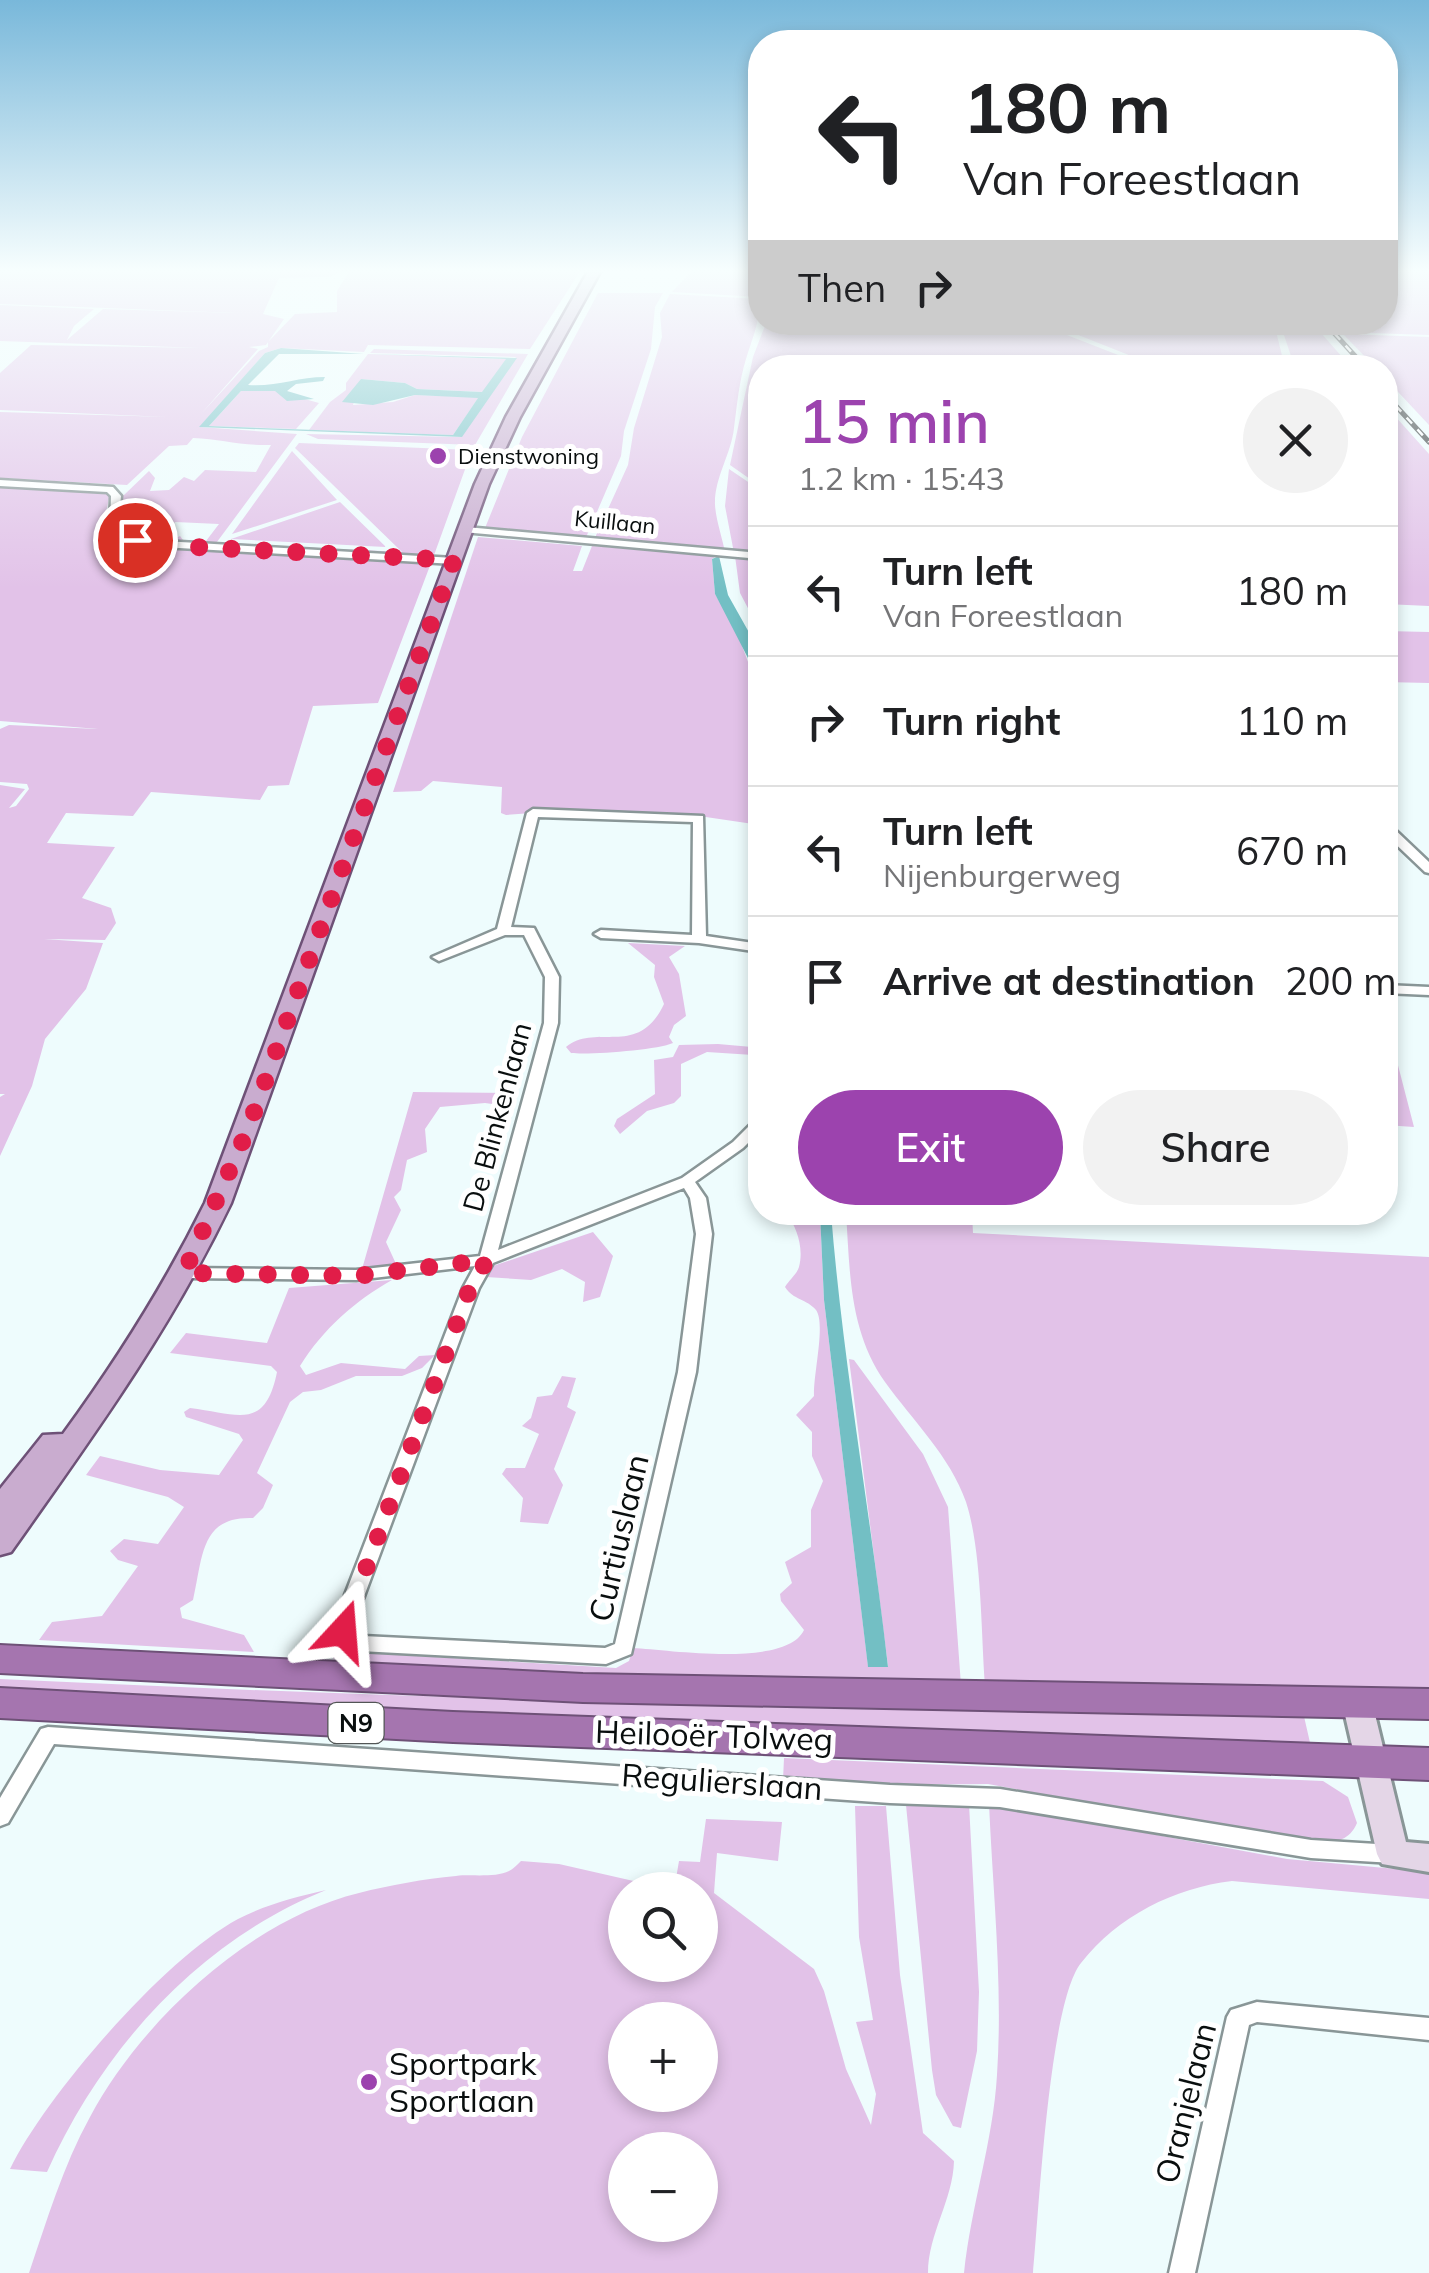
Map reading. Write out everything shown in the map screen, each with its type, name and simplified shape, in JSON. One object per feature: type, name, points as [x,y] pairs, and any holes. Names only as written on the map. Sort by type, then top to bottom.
[{"type":"highway","name":"Heilooër Tolweg","points":[[0,1659],[582,1688],[1429,1704]]},
{"type":"highway","name":"Heilooër Tolweg","points":[[0,1703],[453,1727],[1429,1764]]},
{"type":"main road","points":[[0,1544],[133,1359],[184,1273],[248,1129],[454,560],[473,530],[498,448],[537,376]]},
{"type":"main road","points":[[0,1510],[114,1360],[166,1301]]},
{"type":"street","points":[[0,483],[114,490],[114,528],[145,543],[454,560]]},
{"type":"street","name":"Kuillaan","points":[[473,530],[748,555]]},
{"type":"street","points":[[439,956],[502,931],[533,813],[699,819],[699,940]]},
{"type":"street","points":[[1398,839],[1429,869]]},
{"type":"street","name":"De Blinkenlaan","points":[[360,1643],[346,1636],[343,1626],[470,1288],[487,1260],[551,1023],[552,978],[529,931],[502,931]]},
{"type":"street","points":[[601,934],[748,946]]},
{"type":"street","points":[[1398,989],[1429,991]]},
{"type":"street","points":[[184,1273],[356,1276],[487,1260],[687,1181],[748,1135]]},
{"type":"street","name":"Curtiuslaan","points":[[360,1643],[606,1656],[624,1649],[687,1372],[704,1234],[698,1198],[687,1181]]},
{"type":"street","points":[[1357,1702],[1393,1854]]},
{"type":"street","name":"Regulierslaan","points":[[0,1817],[48,1735],[890,1794],[1000,1798],[1311,1849],[1429,1858]]},
{"type":"street","name":"Oranjelaan","points":[[1182,2273],[1239,2017],[1257,2012],[1429,2029]]},
{"type":"shaded area","points":[[0,376],[234,376],[201,414],[236,376],[245,376],[200,427],[297,434],[214,546],[165,543],[180,536],[183,540],[206,541],[219,524],[175,522],[157,543],[119,530],[115,523],[119,495],[124,495],[149,471],[155,478],[150,491],[169,490],[184,477],[194,481],[205,470],[256,472],[271,445],[193,438],[187,445],[169,446],[127,485],[0,478],[0,412],[168,417],[0,410]]},
{"type":"shaded area","points":[[351,376],[495,376],[483,392],[417,389],[405,383],[361,379],[353,405],[393,402],[415,395],[479,397],[453,435],[309,430],[330,402],[346,390]]},
{"type":"shaded area","points":[[503,376],[515,376],[475,445],[318,439],[306,434],[461,437]]},
{"type":"shaded area","points":[[554,376],[642,376],[624,431],[621,456],[584,542],[483,533],[522,437]]},
{"type":"shaded area","points":[[650,376],[742,376],[732,438],[715,495],[725,552],[593,542],[628,465],[634,428]]},
{"type":"shaded area","points":[[1398,376],[1429,376],[1429,425],[1398,392]]},
{"type":"shaded area","points":[[748,380],[748,478],[730,465]]},
{"type":"shaded area","points":[[241,391],[276,391],[319,403],[296,429],[209,426]]},
{"type":"shaded area","points":[[1398,419],[1429,454],[1429,606],[1398,605]]},
{"type":"shaded area","points":[[299,443],[472,450],[433,558],[244,548],[241,544],[402,552],[295,448]]},
{"type":"shaded area","points":[[292,451],[337,500],[232,534]]},
{"type":"shaded area","points":[[729,469],[748,482],[748,554],[734,553],[725,506]]},
{"type":"shaded area","points":[[0,486],[101,490],[110,494],[104,521],[125,538],[151,545],[431,563],[378,703],[313,706],[289,785],[268,786],[260,800],[151,792],[133,816],[66,813],[47,843],[115,847],[82,898],[111,908],[116,923],[105,940],[44,939],[103,943],[86,989],[45,1039],[32,1086],[0,1156],[0,1097],[5,1094],[0,1094],[0,785],[25,789],[9,808],[16,806],[29,789],[27,784],[0,782],[0,729],[9,725],[98,729],[0,721]]},
{"type":"shaded area","points":[[340,502],[386,547],[231,539]]},
{"type":"shaded area","points":[[478,537],[582,546],[573,571],[582,571],[592,546],[716,556],[712,559],[715,594],[736,630],[748,662],[748,823],[699,816],[559,811],[506,815],[501,813],[502,787],[433,781],[421,791],[393,792]]},
{"type":"shaded area","points":[[735,556],[748,557],[748,608],[740,593]]},
{"type":"shaded area","points":[[1398,631],[1429,632],[1429,683],[1398,682]]},
{"type":"shaded area","points":[[628,943],[685,946],[669,957],[679,974],[686,1016],[674,1025],[669,1037],[673,1043],[624,1051],[571,1053],[566,1047],[578,1040],[630,1035],[642,1030],[654,1021],[664,1004],[654,977],[655,965]]},
{"type":"shaded area","points":[[679,1045],[748,1047],[748,1055],[707,1052],[681,1064],[681,1096],[674,1103],[647,1111],[620,1134],[614,1126],[617,1119],[655,1094],[654,1060],[673,1057]]},
{"type":"shaded area","points":[[1398,1065],[1414,1127],[1398,1126]]},
{"type":"shaded area","points":[[413,1092],[518,1093],[513,1107],[485,1103],[440,1107],[425,1129],[427,1152],[407,1160],[401,1190],[394,1197],[401,1210],[386,1242],[397,1266],[362,1269]]},
{"type":"shaded area","points":[[793,1225],[821,1225],[824,1300],[868,1666],[888,1666],[849,1359],[854,1360],[923,1454],[948,1507],[961,1685],[536,1674],[333,1659],[335,1651],[616,1668],[629,1661],[633,1648],[726,1654],[775,1649],[793,1642],[804,1630],[781,1601],[780,1594],[792,1583],[785,1562],[811,1547],[811,1510],[823,1481],[812,1456],[812,1432],[796,1415],[814,1396],[819,1317],[812,1306],[785,1287],[798,1270],[800,1260]]},
{"type":"shaded area","points":[[847,1225],[973,1225],[973,1233],[1429,1257],[1429,1691],[985,1685],[978,1568],[966,1502],[951,1469],[873,1363],[858,1322]]},
{"type":"shaded area","points":[[593,1232],[613,1256],[600,1297],[583,1302],[585,1282],[562,1269],[531,1280],[486,1277],[490,1267]]},
{"type":"shaded area","points":[[392,1280],[341,1317],[300,1366],[306,1375],[341,1363],[405,1369],[419,1356],[435,1355],[422,1368],[402,1376],[356,1376],[321,1390],[303,1392],[290,1402],[257,1473],[273,1485],[263,1508],[253,1518],[236,1519],[213,1532],[202,1555],[193,1600],[180,1608],[182,1618],[244,1635],[254,1652],[39,1640],[52,1622],[102,1616],[138,1566],[118,1560],[110,1551],[124,1539],[158,1544],[184,1507],[168,1497],[86,1475],[100,1456],[160,1470],[219,1475],[243,1440],[239,1434],[186,1417],[184,1412],[190,1408],[247,1414],[257,1411],[272,1391],[277,1372],[271,1366],[170,1353],[186,1333],[267,1343],[289,1288]]},
{"type":"shaded area","points":[[562,1376],[576,1378],[567,1407],[576,1412],[554,1469],[563,1485],[548,1524],[520,1522],[523,1498],[502,1474],[506,1468],[525,1468],[539,1434],[522,1426],[531,1418],[537,1397],[552,1395]]},
{"type":"shaded area","points":[[0,1679],[652,1703],[1303,1712],[1311,1747],[0,1693]]},
{"type":"shaded area","points":[[784,1758],[1323,1781],[1348,1797],[1357,1823],[1342,1839],[1304,1842],[988,1784],[876,1785],[783,1780]]},
{"type":"shaded area","points":[[969,1804],[979,1992],[977,2051],[961,2128],[953,2126],[936,2095],[906,1805]]},
{"type":"shaded area","points":[[989,1804],[1287,1859],[1429,1872],[1429,1899],[1232,1881],[1210,1885],[1149,1907],[1096,1946],[1081,1963],[1070,1985],[1061,2020],[1047,2110],[1033,2273],[964,2273],[991,2125],[999,2041]]},
{"type":"shaded area","name":"Sportpark Sportlaan","points":[[855,1806],[886,1806],[900,1975],[923,2133],[954,2161],[928,2273],[29,2273],[80,2136],[138,2045],[203,1979],[240,1950],[279,1925],[359,1893],[456,1876],[504,1873],[521,1861],[559,1864],[608,1875],[608,1982],[718,1982],[718,1896],[814,1969],[846,2069],[871,2125],[876,2094],[856,2022],[873,2020],[859,1937]]},
{"type":"shaded area","name":"Sportpark Sportlaan","points":[[706,1819],[782,1822],[778,1861],[717,1853],[716,1872],[677,1872],[679,1861],[700,1862]]},
{"type":"shaded area","points":[[326,1890],[237,1938],[196,1969],[126,2042],[96,2083],[47,2172],[10,2169],[79,2068],[177,1964],[238,1919],[280,1902]]},
{"type":"water","points":[[244,376],[257,376],[248,385],[325,377],[323,381],[296,384],[287,391],[314,399],[287,401],[275,391],[241,391],[209,426],[453,435],[478,398],[415,395],[373,405],[342,402],[361,379],[405,383],[417,389],[482,392],[494,376],[504,376],[462,437],[199,427]]},
{"type":"water","points":[[719,556],[728,595],[748,631],[748,658],[715,594],[712,559]]},
{"type":"water","points":[[821,1225],[832,1225],[888,1667],[868,1667],[824,1300]]},
{"type":"railway","points":[[1398,408],[1429,442]]},
{"type":"place","name":"Dienstwoning","points":[[438,456]]},
{"type":"place","name":"Sportpark Sportlaan","points":[[369,2082]]},
{"type":"route","points":[[135,540],[156,545],[454,560],[248,1129],[184,1273],[356,1276],[487,1260],[470,1288],[343,1631]]}]
